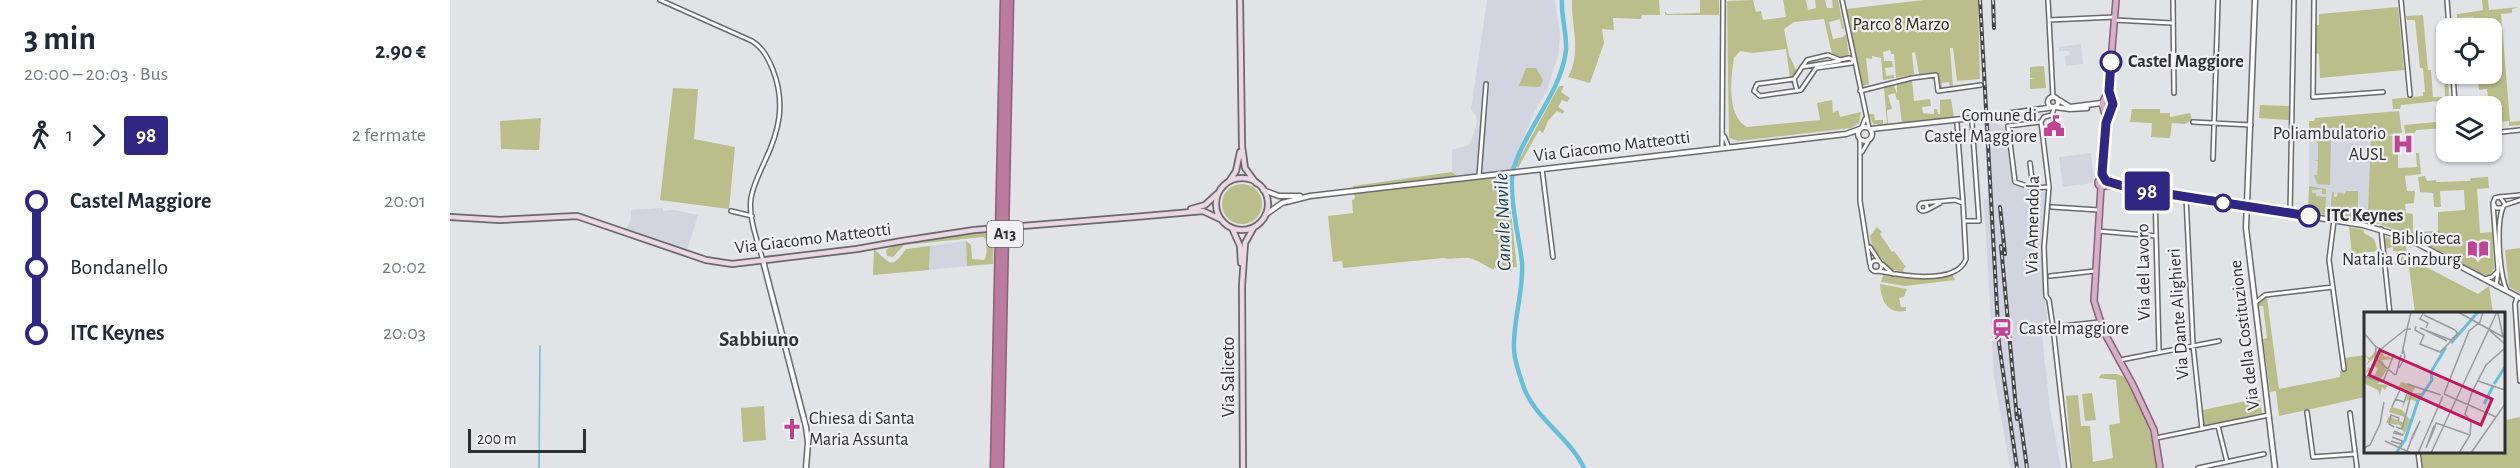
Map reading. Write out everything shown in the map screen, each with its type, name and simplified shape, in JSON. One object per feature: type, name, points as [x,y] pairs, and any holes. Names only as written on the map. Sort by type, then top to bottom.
[{"type":"highway","name":"A13","points":[[994,468],[1004,0]]},
{"type":"highway","name":"A13","points":[[1000,468],[1010,0]]},
{"type":"main road","points":[[1240,0],[1242,147],[1245,168],[1263,190],[1268,205],[1265,215]]},
{"type":"main road","points":[[2116,0],[2106,105],[2094,301],[2100,322],[2142,402],[2156,438],[2160,468]]},
{"type":"main road","points":[[1242,147],[1236,171],[1219,192],[1216,207],[1222,221],[1232,228],[1239,230],[1254,227]]},
{"type":"main road","points":[[1229,182],[1243,178],[1256,183]]},
{"type":"main road","name":"Via Giacomo Matteotti","points":[[1185,211],[1205,205],[1219,192]]},
{"type":"main road","name":"Via Giacomo Matteotti","points":[[450,217],[500,220],[577,216],[706,260],[732,264],[974,230],[1185,211],[1203,211],[1222,221]]},
{"type":"main road","name":"Via Saliceto","points":[[1242,286],[1245,243],[1254,227],[1265,215]]},
{"type":"main road","name":"Via Saliceto","points":[[1232,228],[1240,246],[1242,286],[1243,468]]},
{"type":"street","points":[[660,0],[752,41],[762,49],[770,64],[779,93],[780,122],[777,136],[751,197],[752,216],[806,427],[808,442],[806,468]]},
{"type":"street","points":[[1722,148],[1724,134],[1723,0]]},
{"type":"street","points":[[1842,0],[1871,138]]},
{"type":"street","points":[[2048,0],[2055,98],[2058,103],[2052,115],[2044,117],[2041,122],[2008,126],[2015,182],[2033,188],[2049,187]]},
{"type":"street","points":[[2173,0],[2174,93]]},
{"type":"street","points":[[2213,159],[2218,0]]},
{"type":"street","name":"Via della Costituzione","points":[[2255,0],[2246,228],[2276,468]]},
{"type":"street","points":[[2290,213],[2294,0]]},
{"type":"street","points":[[2314,0],[2313,97],[2383,92]]},
{"type":"street","points":[[2401,0],[2410,95]]},
{"type":"street","points":[[2447,0],[2448,18]]},
{"type":"street","points":[[2049,20],[2114,18],[2173,23]]},
{"type":"street","points":[[1840,60],[1830,55],[1814,57],[1807,60],[1794,79],[1757,84],[1754,91],[1760,96],[1797,91],[1805,87],[1817,67],[1852,63],[1854,60]]},
{"type":"street","points":[[1804,66],[1849,58],[1854,60]]},
{"type":"street","points":[[1804,66],[1811,68],[1813,72]]},
{"type":"street","points":[[1860,91],[1912,78],[1936,75],[1938,91],[1981,85]]},
{"type":"street","points":[[1794,79],[1797,91]]},
{"type":"street","points":[[1479,176],[1486,84]]},
{"type":"street","points":[[2034,111],[2044,108],[2055,98]]},
{"type":"street","points":[[2055,98],[2070,107],[2106,105]]},
{"type":"street","points":[[2048,103],[2054,107]]},
{"type":"street","points":[[1999,115],[2054,107],[2074,109],[2106,105]]},
{"type":"street","points":[[1861,128],[1887,129],[1981,117]]},
{"type":"street","points":[[1866,118],[1861,128],[1860,138],[1862,154],[1860,201],[1871,270],[1894,274],[1928,276],[1960,268],[1966,259],[1957,124]]},
{"type":"street","points":[[1965,221],[1979,221],[1972,122]]},
{"type":"street","name":"Via Amendola","points":[[2041,122],[2049,187],[2044,247],[2046,296],[2049,300],[2053,327],[2069,468]]},
{"type":"street","points":[[2193,122],[2251,124]]},
{"type":"street","name":"Via Giacomo Matteotti","points":[[1263,190],[1279,196],[1310,196],[1846,134],[1861,128]]},
{"type":"street","points":[[1862,154],[1871,138],[1887,129]]},
{"type":"street","points":[[2502,132],[2520,130]]},
{"type":"street","points":[[1724,134],[1729,147]]},
{"type":"street","name":"Via Giacomo Matteotti","points":[[1846,134],[1871,138]]},
{"type":"street","points":[[2030,163],[2033,188]]},
{"type":"street","points":[[1542,169],[1553,257]]},
{"type":"street","points":[[2103,181],[2118,186],[2334,220],[2407,238],[2519,298],[2515,304],[2520,381]]},
{"type":"street","name":"Via del Lavoro","points":[[2155,192],[2159,351]]},
{"type":"street","name":"Via Giacomo Matteotti","points":[[1265,215],[1282,203],[1310,196]]},
{"type":"street","name":"Via Dante Alighieri","points":[[2186,197],[2193,345],[2202,429]]},
{"type":"street","points":[[2510,293],[2503,276],[2493,204],[2494,199],[2500,197],[2520,197]]},
{"type":"street","points":[[2496,286],[2499,219],[2505,201],[2500,197]]},
{"type":"street","points":[[2493,204],[2496,208],[2504,207],[2520,197]]},
{"type":"street","points":[[1944,201],[1926,211],[1919,208],[1923,203],[1944,201],[1959,200],[1963,203]]},
{"type":"street","points":[[2052,207],[2099,210]]},
{"type":"street","points":[[731,211],[752,216]]},
{"type":"street","points":[[2334,220],[2329,257],[2344,369]]},
{"type":"street","points":[[2380,230],[2390,312]]},
{"type":"street","points":[[2098,231],[2156,236]]},
{"type":"street","points":[[1868,242],[1880,262],[1894,274]]},
{"type":"street","points":[[1870,264],[1874,261],[1880,262]]},
{"type":"street","points":[[1878,271],[1880,262]]},
{"type":"street","points":[[2050,276],[2095,271]]},
{"type":"street","points":[[2483,279],[2492,278],[2498,271]]},
{"type":"street","points":[[2496,286],[2503,276]]},
{"type":"street","points":[[2254,303],[2265,295],[2333,287]]},
{"type":"street","points":[[2253,290],[2265,295]]},
{"type":"street","points":[[2053,327],[2100,322]]},
{"type":"street","points":[[2120,360],[2219,341]]},
{"type":"street","points":[[2307,412],[2313,458],[2355,454]]},
{"type":"street","points":[[2350,413],[2356,468]]},
{"type":"street","points":[[2156,438],[2269,415]]},
{"type":"street","points":[[2218,426],[2227,462]]},
{"type":"street","points":[[2418,453],[2420,468]]},
{"type":"street","points":[[2198,468],[2217,466],[2264,454]]},
{"type":"shaded area","points":[[1487,0],[1555,0],[1560,36],[1558,56],[1547,90],[1533,114],[1510,173],[1459,179],[1452,172],[1452,150],[1469,145],[1476,128],[1477,118],[1471,109]]},
{"type":"shaded area","points":[[2081,44],[2083,64],[2066,66],[2065,56],[2070,55],[2069,51],[2059,51],[2059,47]]},
{"type":"shaded area","points":[[1998,119],[1998,125],[2006,126],[2013,183],[2032,192],[2047,192],[2041,239],[2047,321],[2042,324],[2042,335],[2050,409],[2061,468],[2010,468],[1994,377],[1984,199],[1988,199],[1984,120]]},
{"type":"shaded area","points":[[2379,130],[2379,224],[2325,215],[2325,200],[2309,199],[2309,131]]},
{"type":"shaded area","points":[[2091,153],[2094,179],[2092,183],[2063,187],[2059,157]]},
{"type":"shaded area","points":[[663,208],[663,211],[674,210],[698,215],[687,250],[626,229],[631,219],[631,210]]},
{"type":"shaded area","points":[[966,241],[967,266],[929,270],[930,246]]},
{"type":"green space","points":[[1572,0],[1659,0],[1660,15],[1642,15],[1641,19],[1613,18],[1614,30],[1602,29],[1604,43],[1590,83],[1568,77],[1575,49]]},
{"type":"green space","points":[[1700,0],[1719,0],[1719,15],[1665,15],[1665,11],[1667,14],[1700,13]]},
{"type":"green space","points":[[1753,0],[1756,12],[1761,11],[1763,20],[1786,17],[1783,0],[1806,0],[1808,10],[1816,8],[1815,0],[1825,0],[1827,8],[1833,8],[1832,0],[1838,0],[1844,29],[1842,29],[1840,19],[1829,22],[1833,39],[1846,34],[1849,56],[1841,59],[1832,54],[1824,19],[1794,22],[1784,29],[1789,55],[1797,72],[1790,78],[1786,49],[1753,53],[1740,51],[1734,58],[1731,85],[1733,105],[1740,121],[1747,127],[1820,120],[1817,103],[1832,100],[1833,113],[1838,110],[1840,117],[1861,112],[1859,123],[1851,128],[1738,141],[1729,138],[1727,1]]},
{"type":"green space","name":"Parco 8 Marzo","points":[[1924,0],[1978,0],[1980,79],[1957,81],[1953,48],[1950,48],[1953,86],[1950,87],[1949,82],[1942,83],[1942,88],[1940,88],[1938,72],[1919,74],[1915,52],[1912,53],[1914,74],[1896,78],[1894,54],[1891,54],[1890,50],[1883,52],[1884,61],[1892,61],[1893,67],[1885,68],[1886,76],[1894,75],[1894,78],[1883,80],[1881,58],[1872,56],[1872,59],[1866,58],[1869,84],[1863,86],[1846,9]]},
{"type":"green space","points":[[2482,0],[2488,0],[2489,10],[2520,7],[2512,9],[2512,13],[2501,14],[2501,18],[2457,18],[2457,14],[2483,10]]},
{"type":"green space","points":[[2398,7],[2404,70],[2320,78],[2319,54],[2316,53],[2316,25],[2319,25],[2319,14]]},
{"type":"green space","points":[[2423,15],[2428,70],[2431,70],[2433,97],[2436,97],[2436,101],[2401,105],[2400,109],[2393,109],[2392,99],[2423,96],[2425,92],[2415,20],[2407,20],[2406,16]]},
{"type":"green space","points":[[2502,26],[2510,122],[2520,121],[2520,125],[2509,126],[2509,121],[2502,122],[2502,96],[2488,96],[2487,89],[2479,90],[2479,84],[2502,84]]},
{"type":"green space","points":[[2044,66],[2046,88],[2030,89],[2030,79],[2035,79],[2030,78],[2030,67]]},
{"type":"green space","points":[[1526,68],[1536,68],[1543,80],[1540,87],[1519,86]]},
{"type":"green space","points":[[1912,80],[1914,101],[1930,99],[1931,106],[1922,107],[1923,113],[1934,114],[1934,109],[1937,109],[1940,114],[1940,100],[1951,99],[1954,117],[1902,123],[1899,100],[1895,93],[1888,95],[1892,109],[1887,110],[1888,125],[1873,124],[1869,114],[1874,114],[1875,120],[1883,120],[1883,124],[1887,123],[1884,88],[1894,85],[1897,94],[1897,84]]},
{"type":"green space","points":[[2444,84],[2448,84],[2449,96],[2445,96]]},
{"type":"green space","points":[[1559,86],[1564,86],[1561,92],[1570,98],[1567,102],[1562,100],[1558,107],[1564,111],[1563,114],[1557,111],[1548,121],[1543,133],[1539,130],[1518,168],[1516,165]]},
{"type":"green space","points":[[673,88],[698,89],[694,139],[735,147],[729,209],[660,200]]},
{"type":"green space","points":[[2260,105],[2289,106],[2289,120],[2259,118]]},
{"type":"green space","points":[[2132,109],[2160,109],[2160,113],[2170,113],[2170,117],[2190,113],[2192,120],[2185,124],[2172,123],[2170,138],[2151,137],[2152,123],[2130,122]]},
{"type":"green space","points":[[2399,111],[2402,133],[2387,135],[2398,137],[2398,168],[2417,167],[2416,153],[2419,153],[2421,174],[2405,176],[2407,191],[2415,191],[2414,203],[2405,204],[2406,213],[2413,214],[2413,232],[2438,231],[2438,212],[2465,210],[2464,190],[2440,191],[2441,207],[2434,207],[2433,193],[2420,192],[2418,177],[2425,176],[2427,181],[2436,180],[2436,182],[2470,181],[2471,178],[2488,177],[2489,188],[2477,189],[2480,233],[2492,232],[2494,269],[2489,276],[2407,234],[2379,224],[2330,216],[2332,192],[2334,192],[2334,197],[2337,197],[2338,192],[2345,194],[2346,191],[2358,191],[2358,212],[2368,212],[2371,138],[2368,133],[2366,137],[2360,137],[2360,130],[2320,131],[2313,139],[2309,139],[2309,121],[2314,121],[2315,118]]},
{"type":"green space","points":[[541,118],[539,150],[501,149],[500,121]]},
{"type":"green space","points":[[2436,122],[2436,129],[2416,130],[2415,133],[2405,134],[2404,125]]},
{"type":"green space","points":[[2320,136],[2321,139],[2331,139],[2330,185],[2317,184],[2314,175],[2317,175],[2318,161],[2314,161],[2318,160],[2318,143],[2314,141]]},
{"type":"green space","points":[[1452,172],[1459,178],[1510,173],[1508,187],[1517,267],[1497,269],[1494,267],[1494,270],[1469,258],[1443,258],[1343,268],[1342,261],[1333,262],[1328,216],[1353,213],[1352,200],[1355,199],[1353,186]]},
{"type":"green space","points":[[1242,184],[1250,185],[1256,190],[1261,196],[1261,212],[1256,218],[1250,223],[1242,224],[1234,223],[1228,218],[1223,212],[1222,204],[1223,196],[1228,190],[1234,185]]},
{"type":"green space","points":[[2309,186],[2326,189],[2326,194],[2322,194],[2322,189],[2312,190],[2316,196],[2326,197],[2325,215],[2308,212]]},
{"type":"green space","points":[[1877,227],[1892,252],[1894,251],[1906,267],[1903,271],[1906,273],[1890,269],[1875,250],[1870,236]]},
{"type":"green space","points":[[2349,227],[2364,230],[2364,233],[2374,239],[2378,251],[2352,254]]},
{"type":"green space","points":[[994,231],[993,264],[967,266],[966,241],[971,245],[972,259],[984,260],[986,239],[983,237],[904,245],[893,257],[887,256],[886,250],[894,245]]},
{"type":"green space","points":[[2386,237],[2406,243],[2407,257],[2478,294],[2489,286],[2493,312],[2415,312],[2408,260],[2403,259],[2403,265],[2387,265],[2387,261],[2401,263],[2401,252],[2393,251],[2393,247],[2385,249],[2384,239]]},
{"type":"green space","points":[[930,246],[929,270],[873,275],[874,249],[888,261],[894,262],[906,249]]},
{"type":"green space","points":[[2520,248],[2520,293],[2509,287],[2505,250]]},
{"type":"green space","points":[[1952,274],[1955,280],[1905,286],[1881,282],[1883,275],[1919,279]]},
{"type":"green space","points":[[1880,284],[1907,289],[1904,297],[1899,298],[1901,307],[1906,307],[1906,311],[1890,309],[1882,296]]},
{"type":"green space","points":[[2267,298],[2279,389],[2340,377],[2340,371],[2347,370],[2345,358],[2364,355],[2364,397],[2279,416],[2276,391],[2270,392],[2263,339],[2267,338],[2263,306],[2259,306],[2259,303]]},
{"type":"green space","points":[[2102,374],[2117,374],[2124,377],[2141,410],[2154,444],[2156,468],[2071,468],[2066,396],[2078,395],[2081,426],[2090,426],[2093,462],[2113,458],[2109,425],[2120,423],[2116,380],[2098,378]]},
{"type":"green space","points":[[2092,393],[2096,420],[2085,421],[2082,394]]},
{"type":"green space","points":[[2260,398],[2262,413],[2204,426],[2203,410]]},
{"type":"green space","points":[[764,406],[766,440],[743,442],[741,408]]},
{"type":"green space","points":[[2505,412],[2506,420],[2520,417],[2520,468],[2423,468],[2421,453],[2505,453]]},
{"type":"waterway","name":"Canale Navile","points":[[1562,0],[1566,44],[1563,66],[1558,81],[1520,152],[1512,176],[1522,262],[1514,348],[1515,358],[1529,399],[1578,457],[1584,468]]},
{"type":"waterway","points":[[539,468],[540,346]]},
{"type":"tunnel","points":[[1981,117],[1999,115]]},
{"type":"railway","points":[[1980,0],[1999,344],[2017,468]]},
{"type":"railway","points":[[1993,0],[1994,28]]},
{"type":"railway","points":[[2000,207],[2005,254]]},
{"type":"railway","points":[[2001,246],[2017,419]]},
{"type":"railway","points":[[2019,410],[2027,468]]},
{"type":"bus line","name":"98","points":[[2111,62],[2109,91],[2113,104],[2106,123],[2102,174],[2106,181],[2130,188],[2309,216]]},
{"type":"place","name":"Castel Maggiore","points":[[2111,62]]},
{"type":"place","name":"Comune di Castel Maggiore","points":[[2054,126]]},
{"type":"place","name":"Poliambulatorio AUSL","points":[[2403,144]]},
{"type":"place","name":"ITC Keynes","points":[[2309,216]]},
{"type":"place","name":"Biblioteca Natalia Ginzburg","points":[[2478,249]]},
{"type":"place","name":"Castelmaggiore","points":[[2002,329]]},
{"type":"place","name":"Chiesa di Santa Maria Assunta","points":[[792,429]]},
{"type":"district","name":"Sabbiuno","points":[[759,339]]}]
